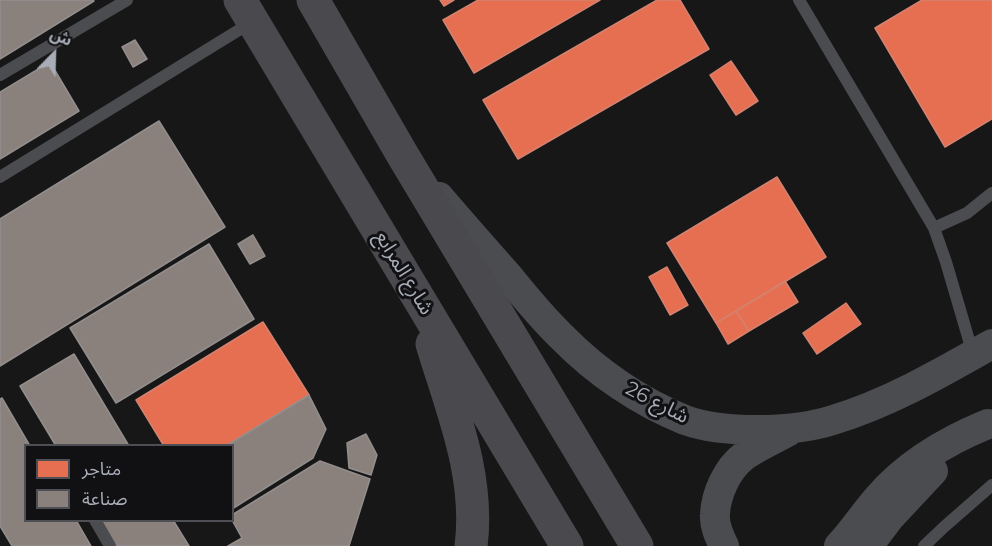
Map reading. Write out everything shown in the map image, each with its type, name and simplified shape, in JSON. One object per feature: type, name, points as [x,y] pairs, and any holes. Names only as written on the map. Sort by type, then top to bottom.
[{"type":"main road","points":[[313,0],[402,154],[638,546]]},
{"type":"main road","name":"شارع المرابع","points":[[247,11],[567,546]]},
{"type":"main road","points":[[417,294],[469,470],[473,500],[471,546]]},
{"type":"street","name":"شارع 26","points":[[402,154],[561,337],[620,385],[687,421],[740,429],[773,430],[831,421],[899,394],[982,350]]},
{"type":"street","points":[[839,546],[878,497],[914,464],[937,448],[990,422]]},
{"type":"street","points":[[868,546],[890,517],[933,471],[990,422]]},
{"type":"street","points":[[724,546],[714,515],[719,494],[729,473],[743,456],[795,428]]},
{"type":"lane","points":[[0,75],[127,0]]},
{"type":"lane","points":[[799,0],[934,228],[982,350]]},
{"type":"lane","points":[[0,177],[247,11]]},
{"type":"lane","points":[[934,228],[967,213],[992,193]]},
{"type":"lane","points":[[924,546],[992,485]]},
{"type":"lane","points":[[96,522],[110,546]]},
{"type":"building: متاجر","points":[[440,0],[454,0],[444,6]]},
{"type":"building: متاجر","points":[[478,0],[600,0],[474,73],[443,20]]},
{"type":"building: متاجر","points":[[657,0],[680,0],[709,49],[518,159],[483,100]]},
{"type":"building: متاجر","points":[[922,0],[992,0],[992,119],[945,147],[875,28]]},
{"type":"building: متاجر","points":[[731,61],[758,101],[736,115],[710,75]]},
{"type":"building: متاجر","points":[[777,177],[826,257],[716,323],[667,243]]},
{"type":"building: متاجر","points":[[667,267],[688,305],[670,315],[649,277]]},
{"type":"building: متاجر","points":[[785,281],[798,302],[749,331],[736,311]]},
{"type":"building: متاجر","points":[[846,303],[861,324],[817,354],[803,333]]},
{"type":"building: متاجر","points":[[736,311],[749,331],[728,344],[716,323]]},
{"type":"building: متاجر","points":[[263,322],[309,395],[229,444],[163,444],[136,400]]},
{"type":"building: صناعة","points":[[0,0],[93,0],[94,1],[0,59]]},
{"type":"building: صناعة","points":[[135,40],[147,59],[133,67],[122,47]]},
{"type":"building: صناعة","points":[[50,62],[79,111],[0,159],[0,92]]},
{"type":"building: صناعة","points":[[159,121],[225,227],[0,366],[0,219]]},
{"type":"building: صناعة","points":[[253,235],[265,256],[250,264],[238,244]]},
{"type":"building: صناعة","points":[[209,244],[254,319],[116,403],[70,328]]},
{"type":"building: صناعة","points":[[74,354],[128,444],[55,444],[20,386]]},
{"type":"building: صناعة","points":[[309,395],[326,429],[313,458],[234,508],[234,444],[229,444]]},
{"type":"building: صناعة","points":[[2,398],[29,444],[24,444],[24,522],[77,522],[91,546],[12,546],[0,526],[0,399]]},
{"type":"building: صناعة","points":[[366,434],[377,455],[371,475],[349,468],[347,443]]},
{"type":"building: صناعة","points":[[320,461],[370,479],[349,546],[228,546],[242,538],[233,522],[234,514]]},
{"type":"building: صناعة","points":[[102,522],[174,522],[189,546],[116,546]]}]
